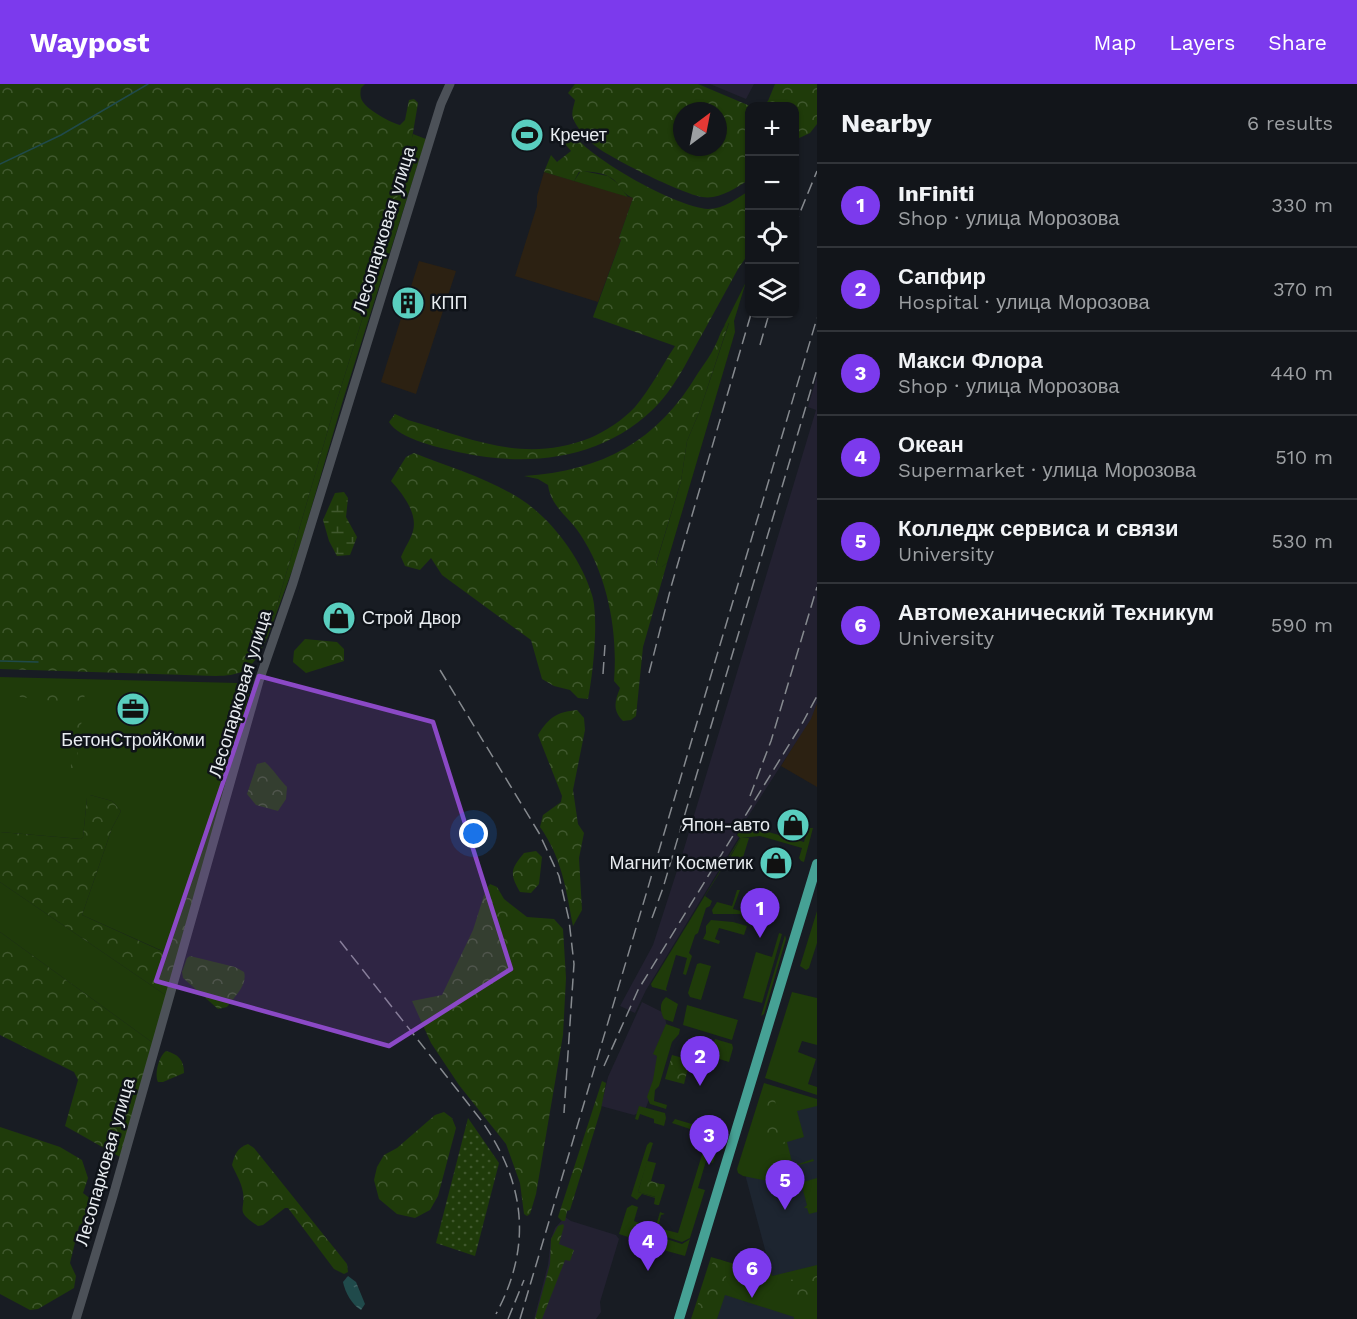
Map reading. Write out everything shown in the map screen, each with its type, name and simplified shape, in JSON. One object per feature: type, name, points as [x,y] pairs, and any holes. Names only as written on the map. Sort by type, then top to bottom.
[{"type":"main road","points":[[680,1319],[817,864]]},
{"type":"street","name":"Лесопарковая улица","points":[[76,1319],[259,681],[293,583],[441,104],[450,84]]},
{"type":"highlighted area","points":[[259,676],[433,722],[511,969],[389,1046],[156,981]]},
{"type":"shaded area","points":[[710,84],[754,84],[746,99]]},
{"type":"shaded area","points":[[544,172],[633,198],[619,238],[621,240],[598,302],[515,276],[537,206],[537,196]]},
{"type":"shaded area","points":[[419,261],[456,271],[416,394],[381,382]]},
{"type":"shaded area","points":[[817,376],[817,703],[811,719],[736,835],[739,837],[646,990],[635,1013],[620,1006],[653,945],[683,852],[816,410],[808,407]]},
{"type":"shaded area","points":[[817,703],[817,787],[781,766]]},
{"type":"shaded area","points":[[642,1002],[664,1013],[667,1027],[657,1079],[645,1110],[634,1115],[601,1106],[608,1077]]},
{"type":"shaded area","points":[[773,1086],[817,1101],[817,1273],[772,1276],[746,1178]]},
{"type":"shaded area","points":[[565,1217],[616,1235],[619,1239],[600,1302],[601,1312],[596,1319],[534,1319],[548,1265],[551,1239],[555,1228]]},
{"type":"shaded area","points":[[731,1266],[771,1278],[796,1319],[714,1319]]},
{"type":"green space","points":[[0,84],[365,84],[360,94],[366,105],[380,116],[400,125],[405,120],[409,100],[414,99],[418,103],[410,150],[379,265],[268,636],[254,661],[244,671],[237,674],[216,676],[0,669]]},
{"type":"green space","points":[[575,84],[698,84],[745,104],[745,182],[727,193],[715,197],[702,197],[646,174],[601,150],[587,139],[573,118],[575,100],[568,93]]},
{"type":"green space","points":[[775,84],[817,84],[817,124],[810,133],[799,138],[799,102],[768,101]]},
{"type":"green space","points":[[568,132],[573,134],[597,156],[635,180],[694,206],[708,209],[719,207],[745,194],[745,258],[667,394],[640,421],[618,436],[594,447],[569,454],[516,459],[455,451],[411,438],[394,428],[389,422],[395,414],[476,441],[520,449],[543,449],[590,438],[614,425],[635,407],[675,346],[593,317],[621,240],[619,238],[633,198],[625,193],[613,179],[604,174],[579,172],[574,181],[544,172],[551,155],[557,162],[571,151],[560,138]]},
{"type":"green space","points":[[413,134],[426,139],[343,400],[296,560],[268,636],[379,265]]},
{"type":"green space","points":[[583,171],[608,176],[628,197],[574,181]]},
{"type":"green space","points":[[745,284],[734,321],[735,332],[667,563],[658,567],[656,564],[681,481],[687,441],[700,410],[729,323],[724,326]]},
{"type":"green space","points":[[729,322],[700,410],[687,441],[681,481],[656,563],[658,567],[662,567],[667,563],[643,647],[636,716],[631,720],[623,721],[616,709],[620,688],[614,681],[612,624],[598,568],[580,534],[553,500],[548,485],[538,479],[524,476],[552,473],[603,459],[646,434],[682,397],[712,353],[722,329]]},
{"type":"green space","points":[[414,453],[481,479],[519,498],[542,516],[573,553],[587,581],[594,605],[594,647],[588,699],[578,698],[570,690],[554,686],[542,679],[531,640],[442,575],[431,558],[420,570],[405,566],[401,557],[413,531],[413,517],[404,497],[391,481],[406,457]]},
{"type":"green space","points":[[344,492],[348,498],[346,517],[357,537],[350,555],[337,556],[329,541],[323,520],[335,493]]},
{"type":"green space","points":[[305,639],[337,642],[344,649],[344,661],[306,673],[293,662],[294,651]]},
{"type":"green space","points":[[0,677],[238,683],[244,686],[249,693],[194,899],[188,897],[182,902],[167,953],[82,915],[112,828],[121,811],[112,801],[90,795],[87,798],[81,839],[0,832]]},
{"type":"green space","points":[[20,687],[69,691],[72,697],[69,703],[20,697],[18,693]]},
{"type":"green space","points":[[81,689],[85,692],[75,777],[77,787],[87,789],[90,795],[112,801],[121,811],[112,828],[82,915],[166,953],[182,902],[188,897],[194,899],[167,996],[0,882],[0,832],[81,839],[83,837],[87,798],[74,792],[69,784],[78,694]]},
{"type":"green space","points":[[577,710],[584,718],[585,730],[573,790],[578,824],[584,833],[579,858],[582,910],[573,926],[558,862],[540,827],[543,815],[561,802],[562,796],[538,735],[554,716]]},
{"type":"green space","points":[[265,762],[287,787],[286,799],[278,811],[256,805],[247,794],[257,764]]},
{"type":"green space","points":[[743,825],[804,842],[808,828],[813,828],[804,862],[799,858],[802,848],[760,836],[741,838],[705,896],[712,901],[706,908],[698,933],[695,935],[689,953],[692,956],[686,975],[683,974],[687,958],[676,955],[667,991],[652,987],[651,984],[740,838],[737,835]]},
{"type":"green space","points":[[741,838],[749,838],[739,870],[727,863]]},
{"type":"green space","points":[[536,851],[542,857],[539,884],[531,893],[520,892],[513,876],[514,867],[524,853]]},
{"type":"green space","points":[[0,882],[167,996],[153,1043],[0,932]]},
{"type":"green space","points":[[490,884],[497,887],[504,899],[527,917],[554,919],[563,929],[566,978],[563,1035],[536,1194],[530,1214],[527,1216],[524,1214],[520,1183],[506,1144],[459,1085],[431,1043],[412,1001],[442,995],[473,930],[486,889]]},
{"type":"green space","points":[[737,890],[740,890],[733,909],[741,911],[741,914],[713,914],[712,910],[717,902],[732,906]]},
{"type":"green space","points":[[817,911],[817,943],[809,968],[806,970],[800,966]]},
{"type":"green space","points":[[711,920],[747,926],[744,935],[719,928],[715,939],[720,941],[719,944],[703,939],[706,926]]},
{"type":"green space","points":[[0,932],[153,1043],[120,1157],[65,1126],[78,1080],[74,1072],[0,1035]]},
{"type":"green space","points":[[779,933],[782,934],[762,1003],[743,998],[756,952],[772,957]]},
{"type":"green space","points":[[785,935],[786,939],[764,1014],[761,1016]]},
{"type":"green space","points":[[190,956],[235,967],[244,972],[244,982],[227,1007],[218,1009],[183,978],[182,972]]},
{"type":"green space","points":[[697,964],[711,966],[701,1000],[690,997],[688,993]]},
{"type":"green space","points":[[792,992],[817,998],[817,1045],[802,1041],[798,1052],[816,1059],[808,1084],[817,1087],[817,1095],[765,1078]]},
{"type":"green space","points":[[666,997],[678,1004],[673,1022],[664,1019],[662,1013],[661,1004]]},
{"type":"green space","points":[[687,1005],[738,1020],[732,1040],[683,1025]]},
{"type":"green space","points":[[666,1024],[680,1029],[672,1042],[659,1086],[655,1090],[654,1101],[667,1105],[666,1109],[650,1104],[647,1097],[653,1080],[657,1056],[653,1054]]},
{"type":"green space","points":[[715,1039],[732,1044],[729,1062],[716,1058],[718,1051],[712,1049]]},
{"type":"green space","points":[[166,1051],[180,1058],[184,1073],[158,1082],[158,1065]]},
{"type":"green space","points":[[672,1055],[690,1060],[684,1084],[665,1079]]},
{"type":"green space","points":[[602,1081],[606,1083],[601,1109],[570,1210],[567,1211],[565,1221],[562,1221],[558,1217]]},
{"type":"green space","points":[[764,1083],[817,1099],[817,1106],[797,1111],[804,1137],[787,1142],[797,1182],[793,1186],[738,1173],[737,1169]]},
{"type":"green space","points":[[770,1089],[773,1092],[785,1144],[766,1139],[762,1135]]},
{"type":"green space","points":[[639,1106],[665,1113],[664,1126],[640,1114],[638,1120],[635,1119]]},
{"type":"green space","points":[[444,1112],[452,1118],[456,1128],[438,1196],[430,1210],[415,1218],[397,1214],[379,1199],[374,1180],[377,1167],[384,1155],[397,1148],[435,1115]]},
{"type":"green space","points":[[468,1118],[499,1163],[475,1256],[436,1243]]},
{"type":"green space","points":[[675,1119],[722,1133],[713,1163],[706,1161],[698,1188],[705,1190],[690,1238],[682,1242],[654,1233],[660,1212],[665,1214],[661,1215],[658,1228],[678,1233],[708,1135],[672,1123]]},
{"type":"green space","points":[[0,1127],[60,1147],[82,1160],[88,1178],[83,1193],[92,1200],[93,1213],[79,1226],[70,1263],[76,1276],[74,1288],[38,1309],[30,1310],[0,1294]]},
{"type":"green space","points":[[650,1142],[653,1143],[638,1192],[655,1197],[660,1184],[664,1184],[659,1205],[654,1204],[655,1198],[642,1194],[637,1200],[631,1196],[647,1145]]},
{"type":"green space","points":[[248,1144],[254,1148],[347,1264],[348,1272],[344,1274],[334,1269],[288,1208],[258,1226],[245,1216],[242,1209],[242,1188],[232,1165],[237,1152]]},
{"type":"green space","points":[[813,1159],[814,1161],[799,1165],[803,1182],[817,1178],[817,1212],[809,1214],[807,1208],[804,1208],[807,1205],[796,1165]]},
{"type":"green space","points":[[647,1161],[656,1163],[651,1181],[660,1184],[656,1197],[638,1192]]},
{"type":"green space","points":[[632,1205],[638,1207],[634,1221],[639,1223],[636,1233],[628,1237],[619,1234],[627,1208]]},
{"type":"green space","points":[[563,1224],[559,1244],[574,1250],[570,1261],[565,1260],[542,1319],[535,1319],[550,1264],[551,1239],[558,1226]]},
{"type":"green space","points":[[654,1235],[682,1244],[690,1239],[685,1256],[656,1248]]},
{"type":"green space","points":[[711,1257],[746,1265],[768,1260],[772,1276],[817,1265],[817,1319],[794,1319],[794,1317],[725,1295],[717,1319],[691,1319]]},
{"type":"green space","points":[[715,1261],[729,1268],[718,1301],[707,1319],[693,1319],[701,1294],[705,1290],[708,1270]]},
{"type":"green space","points":[[817,1274],[817,1299],[796,1304],[788,1299],[779,1285],[781,1282]]},
{"type":"water","points":[[348,1276],[356,1282],[365,1304],[361,1310],[352,1302],[345,1290],[343,1282]]},
{"type":"waterway","points":[[0,164],[61,135],[148,84]]},
{"type":"waterway","points":[[0,661],[38,662]]},
{"type":"railway","points":[[799,215],[817,171]]},
{"type":"railway","points":[[649,673],[671,587],[750,318]]},
{"type":"railway","points":[[760,345],[768,318]]},
{"type":"railway","points":[[520,1319],[817,318]]},
{"type":"railway","points":[[652,918],[663,888],[817,369]]},
{"type":"railway","points":[[750,796],[771,741],[817,587]]},
{"type":"railway","points":[[603,674],[605,645]]},
{"type":"railway","points":[[440,670],[539,833],[559,876],[569,920],[574,964],[564,1113]]},
{"type":"railway","points":[[604,1066],[638,990],[817,696]]},
{"type":"railway","points":[[340,941],[481,1120],[496,1143],[507,1167],[515,1190],[519,1214],[519,1239],[508,1288],[496,1314]]},
{"type":"railway","points":[[508,1319],[524,1280]]},
{"type":"place","name":"Кречет","points":[[527,135]]},
{"type":"place","name":"КПП","points":[[408,303]]},
{"type":"place","name":"Строй Двор","points":[[339,618]]},
{"type":"place","name":"БетонСтройКоми","points":[[133,709]]},
{"type":"place","name":"Япон-авто","points":[[793,825]]},
{"type":"place","name":"Магнит Косметик","points":[[776,863]]},
{"type":"place","name":"InFiniti","points":[[760,938]]},
{"type":"place","name":"Сапфир","points":[[700,1086]]},
{"type":"place","name":"Макси Флора","points":[[709,1165]]},
{"type":"place","name":"Колледж сервиса и связи","points":[[785,1210]]},
{"type":"place","name":"Океан","points":[[648,1271]]},
{"type":"place","name":"Автомеханический Техникум","points":[[752,1298]]}]
